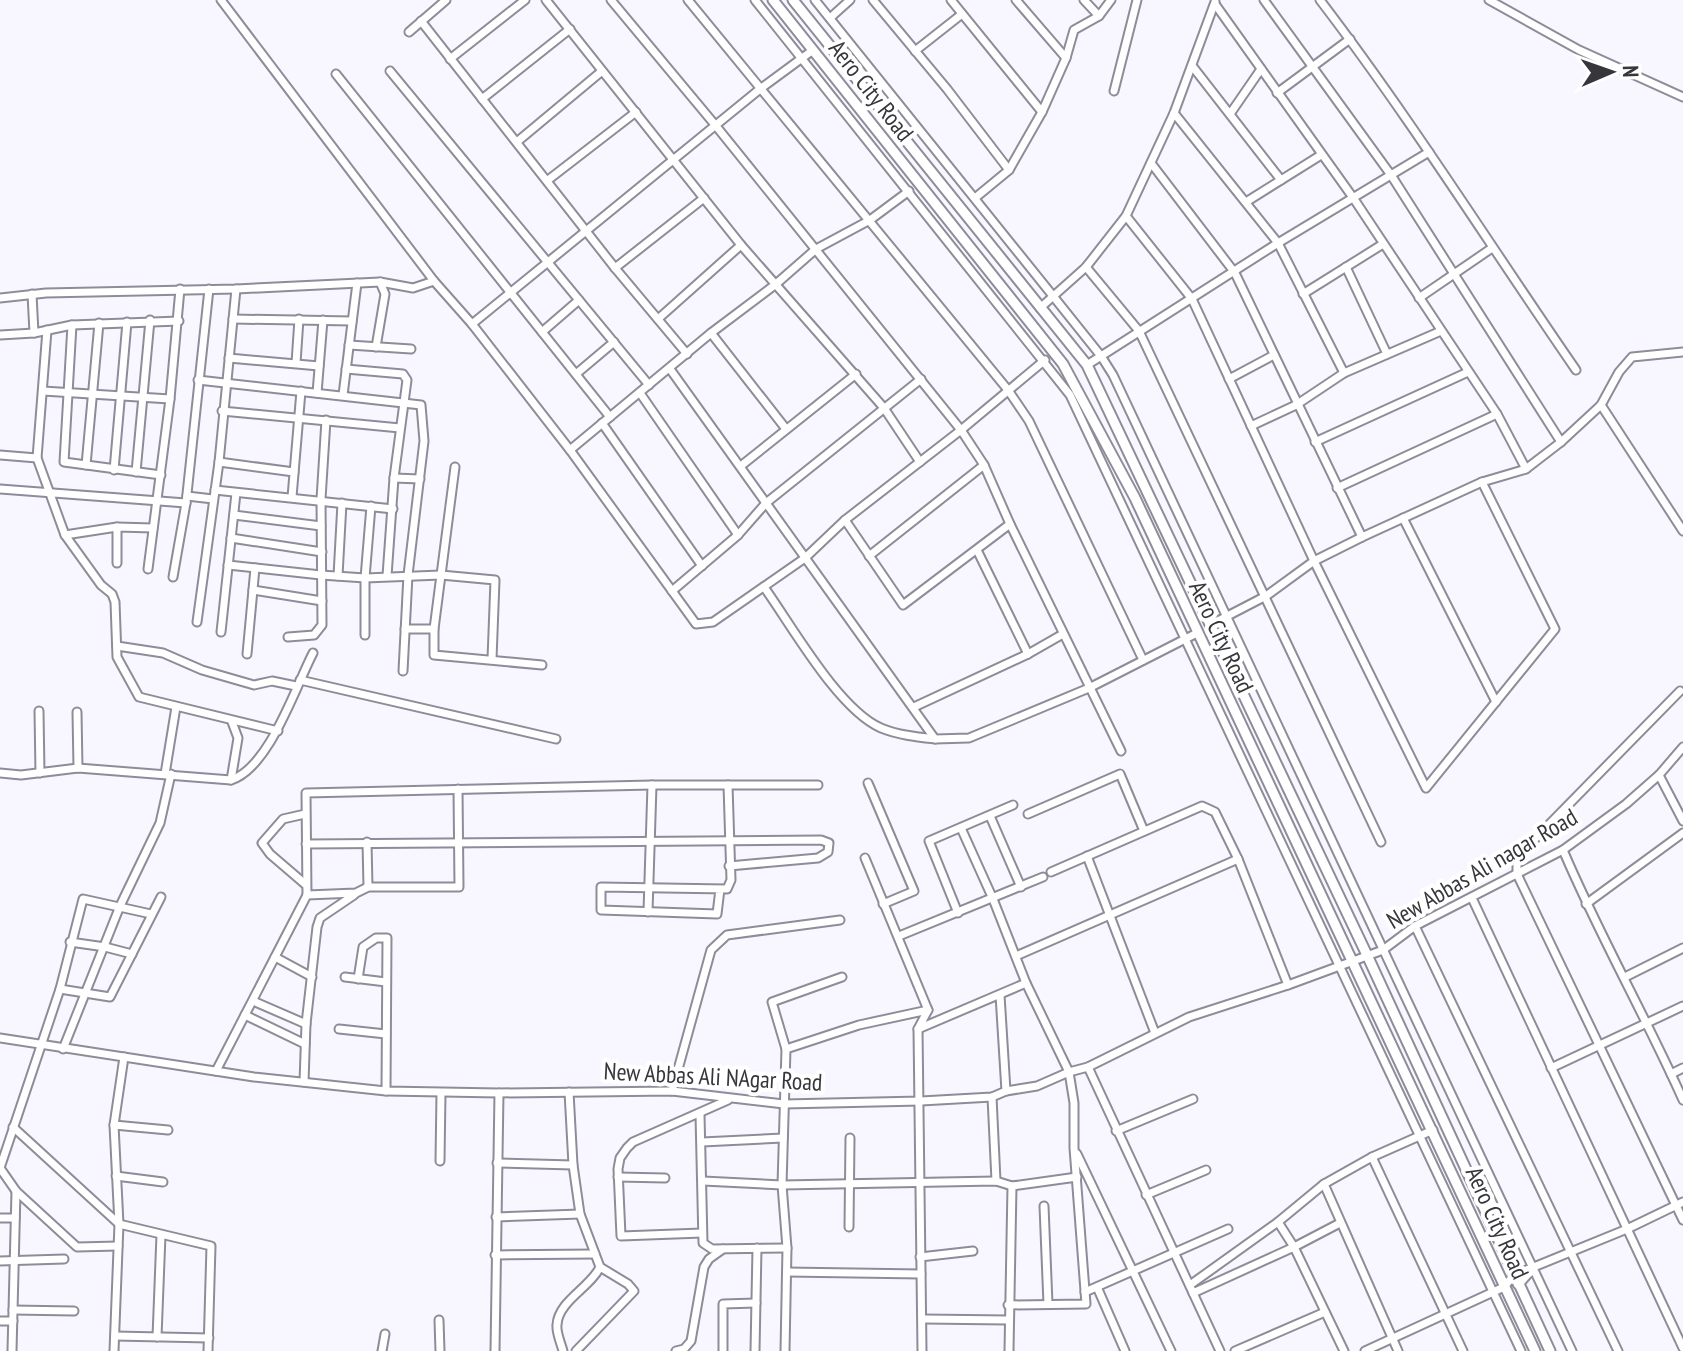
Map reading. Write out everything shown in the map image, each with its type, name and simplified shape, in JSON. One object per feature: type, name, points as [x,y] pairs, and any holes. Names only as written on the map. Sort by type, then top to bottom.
[{"type":"street","points":[[221,0],[434,281],[472,324],[570,450],[693,623],[713,622],[805,558],[845,520],[1045,360]]},
{"type":"street","points":[[409,32],[446,0]]},
{"type":"street","points":[[450,59],[525,0]]},
{"type":"street","points":[[546,0],[741,245],[884,408],[920,462]]},
{"type":"street","points":[[611,0],[961,430],[984,465],[1121,751]]},
{"type":"street","points":[[688,0],[1008,390],[1029,421],[1143,660]]},
{"type":"street","points":[[755,0],[1070,395],[1521,1351]]},
{"type":"street","name":"Aero City Road","points":[[773,0],[1063,364],[1135,498],[1535,1351]]},
{"type":"street","name":"Aero City Road","points":[[793,0],[1087,365],[1367,955],[1550,1351]]},
{"type":"street","points":[[815,0],[1101,356],[1572,1351]]},
{"type":"street","points":[[830,18],[850,0]]},
{"type":"street","points":[[873,0],[1009,170]]},
{"type":"street","points":[[951,0],[1042,112]]},
{"type":"street","points":[[1016,0],[1066,58]]},
{"type":"street","points":[[1084,0],[1099,16]]},
{"type":"street","points":[[975,198],[1009,170],[1042,112],[1066,58],[1074,30],[1099,16],[1111,0]]},
{"type":"street","points":[[1114,91],[1137,0]]},
{"type":"street","points":[[1264,0],[1391,175],[1561,442]]},
{"type":"street","points":[[1320,0],[1429,152],[1576,370]]},
{"type":"street","points":[[1489,0],[1579,50],[1683,97]]},
{"type":"street","points":[[1040,308],[1086,267],[1126,216],[1174,113],[1216,2]]},
{"type":"street","points":[[1216,2],[1354,199],[1497,414],[1526,469]]},
{"type":"street","points":[[915,51],[962,14]]},
{"type":"street","points":[[421,21],[615,268],[687,354]]},
{"type":"street","points":[[482,99],[570,29]]},
{"type":"street","points":[[1277,93],[1350,39]]},
{"type":"street","points":[[472,324],[760,89],[813,50]]},
{"type":"street","points":[[1193,67],[1281,180]]},
{"type":"street","points":[[1230,114],[1261,69]]},
{"type":"street","points":[[390,71],[649,385]]},
{"type":"street","points":[[518,141],[602,71]]},
{"type":"street","points":[[336,74],[610,417]]},
{"type":"street","points":[[548,180],[636,112]]},
{"type":"street","points":[[1174,113],[1278,243],[1344,373]]},
{"type":"street","points":[[1087,365],[1278,243],[1429,152]]},
{"type":"street","points":[[1246,202],[1321,155]]},
{"type":"street","points":[[1151,163],[1235,273],[1362,537]]},
{"type":"street","points":[[919,183],[933,175]]},
{"type":"street","points":[[570,450],[816,249],[870,220],[909,191]]},
{"type":"street","points":[[615,268],[704,198]]},
{"type":"street","points":[[1126,216],[1192,299],[1314,561],[1426,788],[1555,629],[1482,482]]},
{"type":"street","points":[[1303,294],[1383,244]]},
{"type":"street","points":[[658,319],[741,245]]},
{"type":"street","points":[[1419,298],[1492,248]]},
{"type":"street","points":[[1086,267],[1139,331],[1381,842]]},
{"type":"street","points":[[1346,267],[1387,354]]},
{"type":"street","points":[[0,298],[32,294],[380,282],[413,288],[434,281]]},
{"type":"street","points":[[376,347],[385,294],[380,282]]},
{"type":"street","points":[[343,395],[357,283]]},
{"type":"street","points":[[148,569],[179,321],[180,289]]},
{"type":"street","points":[[173,577],[187,500],[209,289]]},
{"type":"street","points":[[197,622],[219,462],[236,289]]},
{"type":"street","points":[[32,294],[34,333]]},
{"type":"street","points":[[542,332],[579,300]]},
{"type":"street","points":[[233,319],[352,321]]},
{"type":"street","points":[[296,363],[299,319]]},
{"type":"street","points":[[136,472],[150,320]]},
{"type":"street","points":[[317,393],[323,320]]},
{"type":"street","points":[[0,335],[34,333],[72,325],[179,321]]},
{"type":"street","points":[[114,470],[127,322]]},
{"type":"street","points":[[86,465],[99,323]]},
{"type":"street","points":[[72,325],[64,462],[161,475]]},
{"type":"street","points":[[47,330],[37,458],[65,535],[113,598],[117,657],[139,697],[278,731]]},
{"type":"street","points":[[1251,426],[1296,405],[1344,373],[1441,331]]},
{"type":"street","points":[[711,333],[786,429]]},
{"type":"street","points":[[576,374],[614,342]]},
{"type":"street","points":[[349,345],[411,349]]},
{"type":"street","points":[[1210,625],[1266,596],[1314,561],[1362,537],[1482,482],[1526,469],[1601,405],[1619,372],[1632,357],[1683,352]]},
{"type":"street","points":[[1229,379],[1274,355]]},
{"type":"street","points":[[229,358],[319,366]]},
{"type":"street","points":[[346,369],[407,376],[394,478],[387,576]]},
{"type":"street","points":[[670,369],[742,465],[935,739]]},
{"type":"street","points":[[1315,442],[1468,372]]},
{"type":"street","points":[[742,465],[856,374]]},
{"type":"street","points":[[672,591],[738,535],[766,503],[921,379]]},
{"type":"street","points":[[198,380],[421,405],[424,441],[408,575],[403,671]]},
{"type":"street","points":[[43,391],[170,399]]},
{"type":"street","points":[[292,497],[301,391]]},
{"type":"street","points":[[640,393],[738,535]]},
{"type":"street","points":[[1601,405],[1683,531]]},
{"type":"street","points":[[222,411],[400,428]]},
{"type":"street","points":[[1337,488],[1497,414]]},
{"type":"street","points":[[288,637],[309,636],[319,631],[323,620],[321,499],[326,420]]},
{"type":"street","points":[[602,423],[702,566]]},
{"type":"street","points":[[0,455],[37,458]]},
{"type":"street","points":[[219,462],[294,472]]},
{"type":"street","points":[[869,556],[984,465]]},
{"type":"street","points":[[455,467],[434,629],[434,655],[542,665]]},
{"type":"street","points":[[394,478],[420,479]]},
{"type":"street","points":[[0,489],[187,500],[236,493],[321,499],[393,509]]},
{"type":"street","points":[[221,632],[236,493]]},
{"type":"street","points":[[338,576],[342,503]]},
{"type":"street","points":[[365,635],[365,578],[371,506]]},
{"type":"street","points":[[234,515],[321,526]]},
{"type":"street","points":[[1403,518],[1496,702]]},
{"type":"street","points":[[845,520],[903,605],[1010,524]]},
{"type":"street","points":[[65,535],[117,527],[153,528]]},
{"type":"street","points":[[117,527],[117,563]]},
{"type":"street","points":[[231,538],[322,552]]},
{"type":"street","points":[[977,550],[1028,654]]},
{"type":"street","points":[[228,565],[365,578],[441,575],[495,580],[492,659]]},
{"type":"street","points":[[247,654],[255,568]]},
{"type":"street","points":[[764,587],[837,690],[858,714],[880,727],[905,735],[935,739],[969,738],[1089,688],[1197,633]]},
{"type":"street","points":[[253,590],[322,601]]},
{"type":"street","points":[[405,629],[434,629]]},
{"type":"street","points":[[914,707],[1028,654],[1063,634]]},
{"type":"street","points":[[117,646],[163,653],[202,670],[254,685],[272,681],[298,683],[556,739]]},
{"type":"street","points":[[0,773],[21,775],[78,768],[231,780],[245,773],[278,731],[313,653]]},
{"type":"street","points":[[1680,691],[1523,851],[1517,860],[1517,874],[1680,1204],[1683,1220]]},
{"type":"street","points":[[63,1049],[120,906],[160,823],[176,707]]},
{"type":"street","points":[[39,711],[40,773]]},
{"type":"street","points":[[77,712],[78,768]]},
{"type":"street","points":[[231,780],[238,738],[232,722]]},
{"type":"street","name":"New Abbas Ali nagar Road","points":[[1353,961],[1383,950],[1415,926],[1563,850],[1626,804],[1659,775],[1683,747]]},
{"type":"street","points":[[1028,814],[1120,774],[1144,831]]},
{"type":"street","points":[[1659,775],[1683,821]]},
{"type":"street","points":[[868,783],[914,891],[883,904]]},
{"type":"street","points":[[216,1071],[307,895],[306,793],[652,785],[818,785]]},
{"type":"street","points":[[648,912],[652,785]]},
{"type":"street","points":[[720,889],[717,914],[601,910],[601,887],[727,889],[731,884],[728,785]]},
{"type":"street","points":[[304,1082],[306,1024],[320,918],[368,887],[459,887],[458,789]]},
{"type":"street","points":[[958,913],[929,841],[1013,805]]},
{"type":"street","points":[[899,936],[993,899],[1207,806],[1215,812],[1238,859],[1288,985]]},
{"type":"street","points":[[305,814],[283,819],[262,843],[270,854],[305,884]]},
{"type":"street","points":[[990,816],[1021,887]]},
{"type":"street","points":[[961,828],[1026,983],[1069,1072],[1074,1103],[1074,1148],[1086,1304],[1008,1305]]},
{"type":"street","points":[[1586,904],[1683,833]]},
{"type":"street","points":[[306,844],[821,840],[827,841],[830,846],[818,858],[729,866]]},
{"type":"street","points":[[367,842],[368,887]]},
{"type":"street","points":[[1563,850],[1586,904],[1625,977],[1683,1100]]},
{"type":"street","points":[[1087,856],[1155,1033]]},
{"type":"street","points":[[865,858],[928,1010],[918,1029],[922,1351]]},
{"type":"street","points":[[1016,956],[1238,859]]},
{"type":"street","points":[[307,895],[356,893]]},
{"type":"street","points":[[60,989],[110,997],[161,897]]},
{"type":"street","points":[[1472,898],[1627,1229],[1679,1330],[1683,1348]]},
{"type":"street","points":[[118,1246],[77,1247],[16,1191],[0,1168],[60,989],[83,899],[151,914]]},
{"type":"street","points":[[672,1091],[711,950],[727,935],[840,920]]},
{"type":"street","points":[[1415,926],[1618,1351]]},
{"type":"street","points":[[358,979],[363,947],[376,938],[387,938],[386,1091]]},
{"type":"street","points":[[70,942],[132,954]]},
{"type":"street","points":[[1625,977],[1683,948]]},
{"type":"street","points":[[275,957],[312,977]]},
{"type":"street","name":"New Abbas Ali NAgar Road","points":[[0,1038],[216,1071],[386,1091],[672,1091],[784,1104],[992,1097],[1006,1091],[1037,1086],[1088,1067],[1189,1017],[1353,961]]},
{"type":"street","points":[[345,977],[386,982]]},
{"type":"street","points":[[785,1351],[787,1248],[782,1185],[786,1049],[772,1002],[842,977]]},
{"type":"street","points":[[918,1029],[1026,983]]},
{"type":"street","points":[[1000,995],[1006,1091]]},
{"type":"street","points":[[253,1001],[306,1024]]},
{"type":"street","points":[[1551,1068],[1683,1006]]},
{"type":"street","points":[[786,1049],[859,1025],[928,1010]]},
{"type":"street","points":[[245,1015],[305,1044]]},
{"type":"street","points":[[339,1029],[386,1034]]},
{"type":"street","points":[[114,1351],[119,1224],[114,1125],[124,1057]]},
{"type":"street","points":[[1088,1067],[1220,1351]]},
{"type":"street","points":[[1671,1074],[1683,1068]]},
{"type":"street","points":[[569,1092],[573,1165],[580,1214],[600,1267],[634,1291],[576,1351]]},
{"type":"street","points":[[440,1161],[441,1093]]},
{"type":"street","points":[[495,1351],[499,1093]]},
{"type":"street","points":[[992,1097],[996,1181]]},
{"type":"street","points":[[702,1233],[621,1236],[620,1158],[633,1142],[700,1115],[730,1099]]},
{"type":"street","points":[[1116,1131],[1193,1099]]},
{"type":"street","points":[[700,1115],[703,1243],[708,1248],[723,1249],[787,1248]]},
{"type":"street","points":[[114,1125],[168,1130]]},
{"type":"street","points":[[13,1127],[119,1224],[211,1246],[208,1351]]},
{"type":"street","points":[[1191,1289],[1324,1184],[1372,1157],[1433,1130]]},
{"type":"street","points":[[702,1142],[783,1138]]},
{"type":"street","points":[[849,1227],[850,1138]]},
{"type":"street","points":[[1074,1148],[1171,1351]]},
{"type":"street","points":[[1372,1157],[1463,1351]]},
{"type":"street","points":[[497,1163],[573,1165]]},
{"type":"street","points":[[1146,1195],[1206,1170]]},
{"type":"street","points":[[116,1176],[163,1182]]},
{"type":"street","points":[[618,1177],[665,1178]]},
{"type":"street","points":[[703,1181],[782,1185],[996,1181],[1012,1186],[1077,1177]]},
{"type":"street","points":[[1324,1184],[1398,1351]]},
{"type":"street","points":[[1009,1351],[1012,1186]]},
{"type":"street","points":[[12,1351],[16,1191]]},
{"type":"street","points":[[1365,1351],[1504,1287],[1533,1267],[1680,1204]]},
{"type":"street","points":[[1044,1206],[1048,1304]]},
{"type":"street","points":[[496,1217],[580,1214]]},
{"type":"street","points":[[0,1218],[15,1218]]},
{"type":"street","points":[[1278,1222],[1294,1247],[1344,1351]]},
{"type":"street","points":[[1191,1289],[1294,1247],[1340,1223]]},
{"type":"street","points":[[1085,1292],[1228,1229]]},
{"type":"street","points":[[157,1337],[161,1235]]},
{"type":"street","points":[[755,1351],[757,1248]]},
{"type":"street","points":[[676,1351],[684,1349],[691,1341],[704,1267],[723,1249]]},
{"type":"street","points":[[920,1257],[973,1251]]},
{"type":"street","points":[[495,1255],[595,1254]]},
{"type":"street","points":[[0,1261],[64,1259]]},
{"type":"street","points":[[563,1351],[556,1324],[564,1308],[600,1267]]},
{"type":"street","points":[[787,1272],[921,1274]]},
{"type":"street","points":[[1097,1287],[1125,1351]]},
{"type":"street","points":[[723,1351],[723,1304],[756,1303]]},
{"type":"street","points":[[13,1310],[74,1311]]},
{"type":"street","points":[[1235,1351],[1325,1312]]},
{"type":"street","points":[[923,1319],[1008,1320]]},
{"type":"street","points":[[439,1320],[440,1351]]},
{"type":"street","points":[[0,1321],[13,1321]]},
{"type":"street","points":[[382,1351],[385,1334]]},
{"type":"street","points":[[115,1336],[209,1338]]}]
